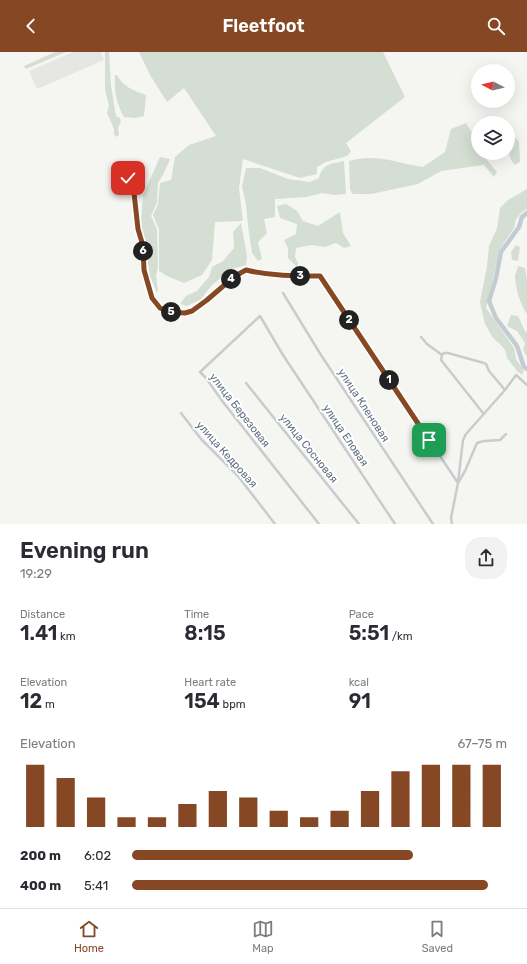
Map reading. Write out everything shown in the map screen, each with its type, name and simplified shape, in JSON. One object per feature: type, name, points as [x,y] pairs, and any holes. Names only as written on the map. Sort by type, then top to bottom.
[{"type":"street","points":[[128,178],[133,184],[138,229],[143,246],[144,270],[152,298],[160,308],[169,312],[185,313],[192,311],[235,276],[246,270],[270,274],[320,276],[458,483]]},
{"type":"street","name":"улица Кленовая","points":[[283,293],[321,355],[433,524]]},
{"type":"street","name":"улица Еловая","points":[[260,316],[283,356],[395,524]]},
{"type":"street","name":"улица Березовая","points":[[260,316],[200,372],[319,524]]},
{"type":"street","points":[[421,337],[427,344],[442,355]]},
{"type":"street","points":[[442,355],[444,353],[448,353],[484,363],[505,390]]},
{"type":"street","points":[[442,355],[441,360],[482,414]]},
{"type":"street","points":[[452,524],[451,518],[458,483],[464,437],[482,414],[505,390],[516,375],[527,385]]},
{"type":"street","name":"улица Сосновая","points":[[246,383],[359,524]]},
{"type":"street","name":"улица Кедровая","points":[[181,413],[201,439],[238,476],[275,524]]},
{"type":"street","points":[[458,483],[477,443],[500,440],[506,434]]},
{"type":"shaded area","points":[[55,52],[66,52],[26,69],[24,66]]},
{"type":"shaded area","points":[[73,52],[101,52],[104,60],[37,89],[29,71]]},
{"type":"shaded area","points":[[105,52],[109,52],[111,86],[116,116],[120,118],[121,122],[118,127],[119,135],[116,137],[107,113],[109,106],[105,89]]},
{"type":"shaded area","points":[[139,52],[383,52],[405,97],[346,143],[351,151],[347,156],[326,162],[317,167],[317,174],[300,178],[243,159],[239,188],[243,221],[215,222],[212,260],[202,275],[184,283],[159,271],[159,229],[153,215],[158,204],[160,183],[171,180],[175,157],[189,145],[216,136],[184,88],[167,102],[150,75]]},
{"type":"shaded area","points":[[115,75],[117,75],[123,83],[130,88],[146,95],[144,116],[135,118],[124,117],[116,96]]},
{"type":"shaded area","points":[[466,123],[471,131],[471,160],[487,160],[497,172],[494,177],[484,165],[441,171],[418,184],[371,194],[353,194],[350,190],[349,161],[377,158],[423,167],[445,152],[451,129]]},
{"type":"shaded area","points":[[515,137],[519,142],[520,162],[515,165],[511,160],[515,160]]},
{"type":"shaded area","points":[[160,157],[170,159],[158,183],[157,202],[151,216],[157,229],[157,293],[150,276],[148,246],[143,234],[141,221],[143,195]]},
{"type":"shaded area","points":[[344,161],[346,194],[334,195],[322,193],[307,197],[275,199],[275,217],[264,219],[267,233],[258,242],[262,259],[258,261],[252,253],[246,204],[242,187],[246,168],[260,168],[288,179],[310,182],[319,178],[323,169],[328,165]]},
{"type":"shaded area","points":[[527,189],[527,209],[516,219],[514,228],[500,249],[486,308],[514,348],[516,359],[524,371],[522,375],[507,358],[505,350],[493,338],[485,324],[480,302],[489,246],[497,228],[500,208],[508,200]]},
{"type":"shaded area","points":[[286,204],[297,211],[303,221],[318,226],[340,212],[343,233],[351,246],[344,248],[336,243],[325,247],[311,245],[296,248],[295,257],[298,263],[297,267],[288,258],[288,248],[284,240],[296,234],[297,224],[280,218],[277,206]]},
{"type":"shaded area","points":[[241,223],[247,256],[246,265],[232,269],[212,285],[200,300],[187,306],[180,304],[186,296],[197,291],[209,277],[212,267],[223,261],[234,248],[233,232]]},
{"type":"shaded area","points":[[516,245],[520,247],[518,261],[512,260],[511,252]]},
{"type":"shaded area","points":[[518,266],[525,268],[527,279],[527,314],[521,302],[516,285],[515,276]]},
{"type":"shaded area","points":[[511,315],[518,316],[525,331],[527,332],[527,357],[523,350],[525,343],[517,331],[507,326]]},
{"type":"waterway","points":[[527,213],[522,217],[519,227],[501,252],[496,278],[489,301],[496,318],[517,346],[524,367],[527,369]]},
{"type":"route","points":[[128,178],[133,184],[138,229],[143,246],[144,270],[152,298],[160,308],[169,312],[185,313],[192,311],[235,276],[246,270],[270,274],[320,276],[429,440]]}]
